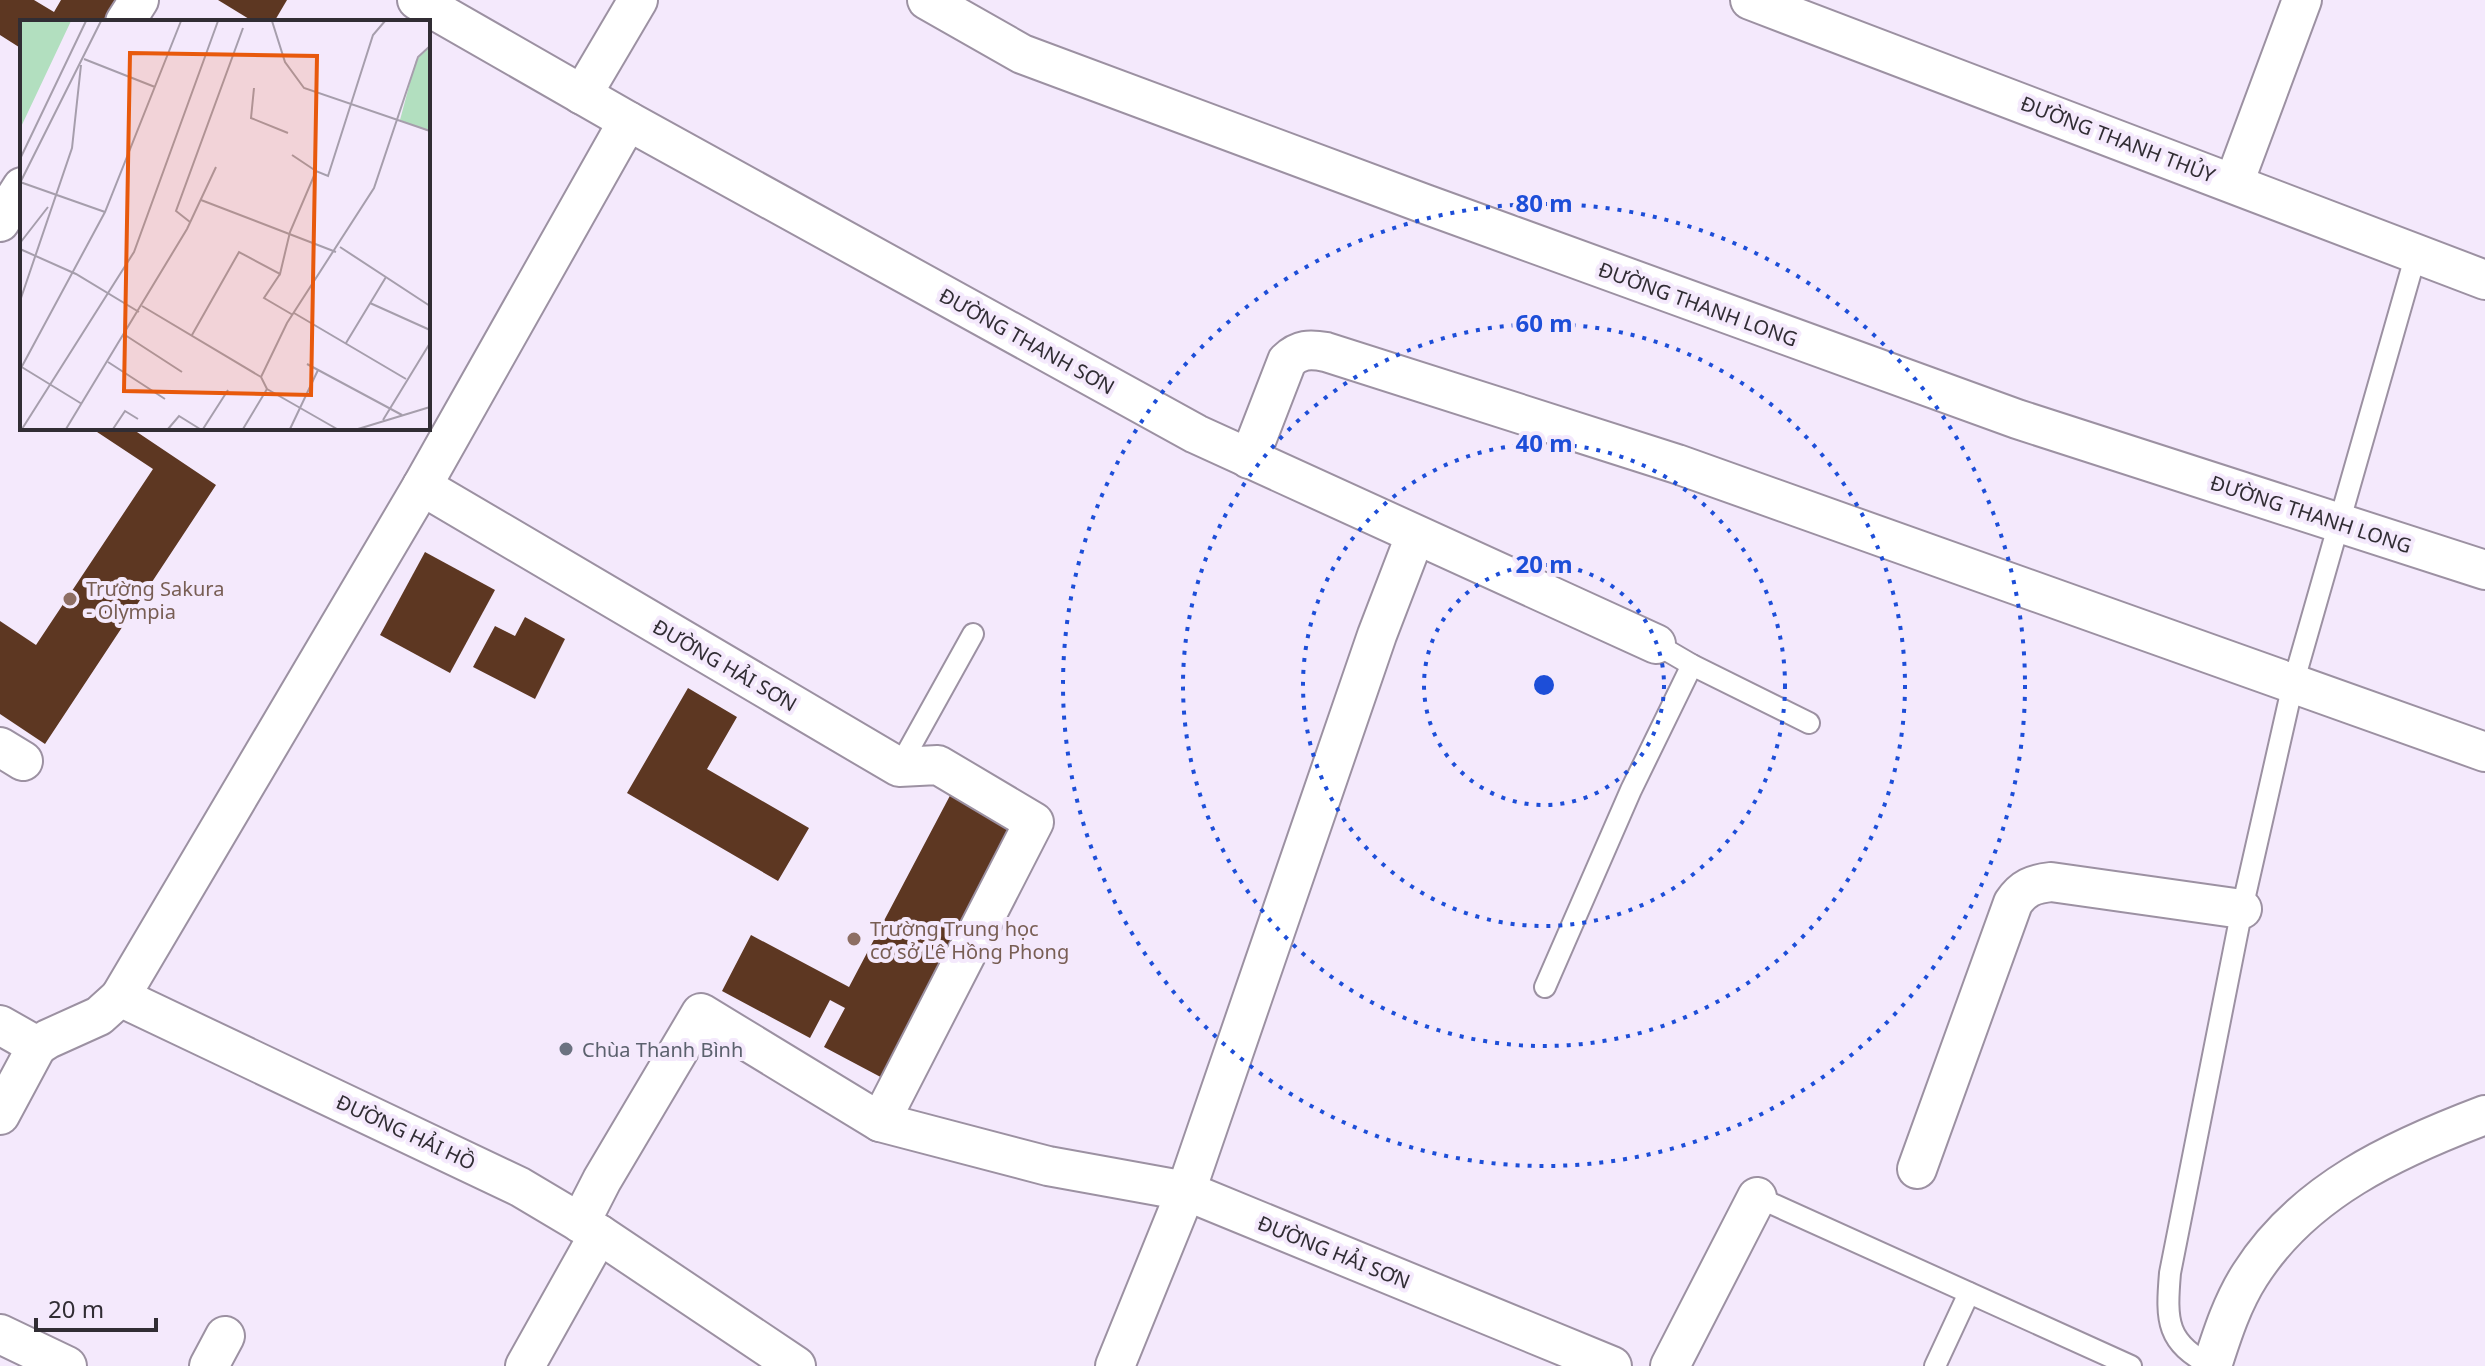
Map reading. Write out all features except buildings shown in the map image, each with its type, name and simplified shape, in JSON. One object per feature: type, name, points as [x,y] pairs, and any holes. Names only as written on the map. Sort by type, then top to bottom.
[{"type":"street","points":[[126,20],[139,0]]},
{"type":"street","points":[[401,20],[415,0]]},
{"type":"street","name":"ĐƯỜNG THANH SƠN","points":[[415,0],[1182,427],[1656,644]]},
{"type":"street","points":[[582,95],[638,0]]},
{"type":"street","name":"ĐƯỜNG THANH LONG","points":[[927,0],[1022,54],[1410,199],[2017,419],[2485,570]]},
{"type":"street","name":"ĐƯỜNG THANH THỦY","points":[[1750,0],[2485,280]]},
{"type":"street","points":[[2234,183],[2302,0]]},
{"type":"street","points":[[0,1115],[37,1046],[99,1016],[120,997],[422,486],[628,121]]},
{"type":"street","points":[[0,222],[20,190]]},
{"type":"street","points":[[1249,459],[1287,361],[1304,350],[1326,352],[1677,464],[2485,752]]},
{"type":"street","name":"ĐƯỜNG HẢI SƠN","points":[[422,486],[899,767]]},
{"type":"street","points":[[1115,1366],[1186,1191],[1377,635],[1415,536]]},
{"type":"street","points":[[880,1122],[1034,822],[938,765],[899,767]]},
{"type":"street","points":[[1917,1169],[2013,903],[2021,891],[2036,883],[2051,882],[2242,909]]},
{"type":"street","name":"ĐƯỜNG HẢI HỒ","points":[[120,997],[520,1187],[590,1229],[796,1366]]},
{"type":"street","name":"ĐƯỜNG HẢI SƠN","points":[[590,1229],[609,1168],[701,1013],[880,1122],[1048,1166],[1186,1191],[1612,1366]]},
{"type":"street","points":[[0,1025],[37,1046]]},
{"type":"street","points":[[2212,1366],[2228,1317],[2249,1276],[2281,1233],[2303,1212],[2362,1171],[2433,1135],[2485,1115]]},
{"type":"street","points":[[1670,1366],[1757,1197]]},
{"type":"street","points":[[525,1366],[590,1229]]},
{"type":"street","points":[[0,1334],[67,1366]]},
{"type":"lane","points":[[2212,1366],[2190,1355],[2177,1342],[2170,1320],[2170,1273],[2242,909],[2293,684],[2416,254]]},
{"type":"lane","points":[[899,767],[973,634]]},
{"type":"lane","points":[[1656,644],[1809,723]]},
{"type":"lane","points":[[1545,987],[1631,790],[1692,665]]},
{"type":"lane","points":[[1757,1197],[2131,1366]]},
{"type":"lane","points":[[1935,1366],[1969,1293]]},
{"type":"place","name":"Trường Sakura - Olympia","points":[[70,599]]},
{"type":"place","name":"Trường Trung học cơ sở Lê Hồng Phong","points":[[854,939]]},
{"type":"place","name":"Chùa Thanh Bình","points":[[566,1049]]}]
